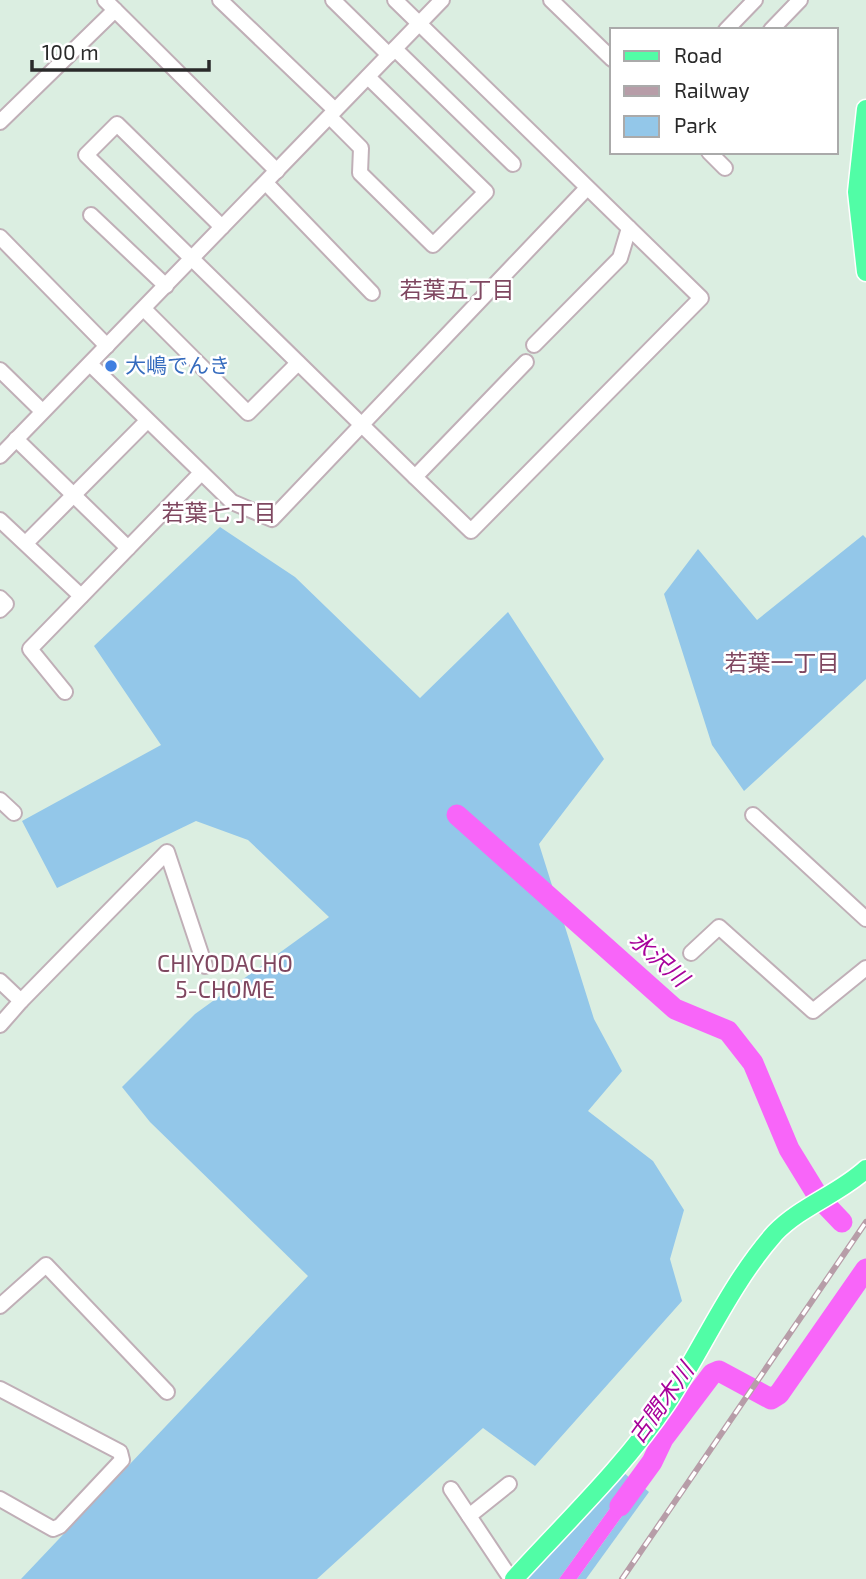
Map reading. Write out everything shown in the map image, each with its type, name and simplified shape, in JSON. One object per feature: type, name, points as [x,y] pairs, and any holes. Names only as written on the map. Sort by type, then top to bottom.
[{"type":"main road","points":[[866,109],[857,192],[866,272]]},
{"type":"main road","points":[[513,1579],[631,1450],[667,1402],[715,1318],[772,1237],[804,1210],[866,1169]]},
{"type":"street","points":[[220,0],[332,114],[361,148],[360,173],[433,245],[486,191],[368,77]]},
{"type":"street","points":[[333,0],[513,164]]},
{"type":"street","points":[[222,227],[117,124],[86,155],[471,531],[701,298],[395,0]]},
{"type":"street","points":[[0,456],[442,0]]},
{"type":"street","points":[[551,0],[610,57]]},
{"type":"street","points":[[728,28],[755,0]]},
{"type":"street","points":[[773,28],[800,0]]},
{"type":"street","points":[[0,122],[110,5],[277,171]]},
{"type":"street","points":[[711,154],[725,168]]},
{"type":"street","points":[[266,183],[372,293]]},
{"type":"street","points":[[90,364],[232,502],[272,519],[587,188]]},
{"type":"street","points":[[91,215],[166,286]]},
{"type":"street","points":[[534,345],[621,258],[629,228]]},
{"type":"street","points":[[0,237],[107,346]]},
{"type":"street","points":[[144,309],[248,413],[298,363]]},
{"type":"street","points":[[415,477],[526,362]]},
{"type":"street","points":[[0,370],[43,411]]},
{"type":"street","points":[[26,543],[147,421]]},
{"type":"street","points":[[16,439],[128,548]]},
{"type":"street","points":[[65,692],[30,649],[77,604],[80,596],[201,473]]},
{"type":"street","points":[[0,520],[80,596]]},
{"type":"street","points":[[0,598],[6,604],[0,610]]},
{"type":"street","points":[[0,800],[14,813]]},
{"type":"street","points":[[753,815],[866,919]]},
{"type":"street","points":[[0,1025],[167,852],[205,966]]},
{"type":"street","points":[[691,953],[719,926],[813,1012],[866,968]]},
{"type":"street","points":[[0,981],[21,1001]]},
{"type":"street","points":[[0,1306],[46,1265],[167,1392]]},
{"type":"street","points":[[0,1389],[120,1452],[122,1460],[60,1526],[53,1529],[0,1499]]},
{"type":"street","points":[[469,1516],[509,1484]]},
{"type":"street","points":[[451,1489],[513,1579]]},
{"type":"green space","points":[[220,527],[295,577],[420,698],[508,612],[604,759],[539,844],[594,1019],[622,1071],[588,1111],[653,1161],[684,1210],[670,1259],[682,1301],[535,1466],[483,1428],[317,1579],[21,1579],[308,1276],[150,1122],[122,1087],[195,1014],[329,917],[248,840],[196,821],[57,888],[22,821],[161,745],[94,646]]},
{"type":"green space","points":[[863,535],[866,538],[866,679],[744,791],[712,745],[664,594],[698,549],[757,620]]},
{"type":"green space","points":[[623,1472],[631,1479],[559,1579],[527,1579],[610,1484]]},
{"type":"green space","points":[[643,1487],[649,1492],[586,1579],[577,1579]]},
{"type":"shaded area","points":[[631,1479],[643,1487],[577,1579],[559,1579]]},
{"type":"waterway","name":"氷沢川","points":[[457,815],[675,1009],[728,1031],[753,1063],[789,1149],[816,1193]]},
{"type":"waterway","name":"氷沢川","points":[[822,1201],[842,1222]]},
{"type":"waterway","name":"古間木川","points":[[620,1506],[652,1462],[663,1439],[712,1374],[719,1371],[771,1399],[779,1394],[866,1269]]},
{"type":"railway","points":[[622,1579],[866,1222]]},
{"type":"place","name":"大嶋でんき","points":[[111,366]]},
{"type":"district","name":"若葉五丁目","points":[[457,290]]},
{"type":"district","name":"若葉七丁目","points":[[219,513]]},
{"type":"district","name":"若葉一丁目","points":[[782,663]]},
{"type":"district","name":"CHIYODACHO 5-CHOME","points":[[225,977]]}]
